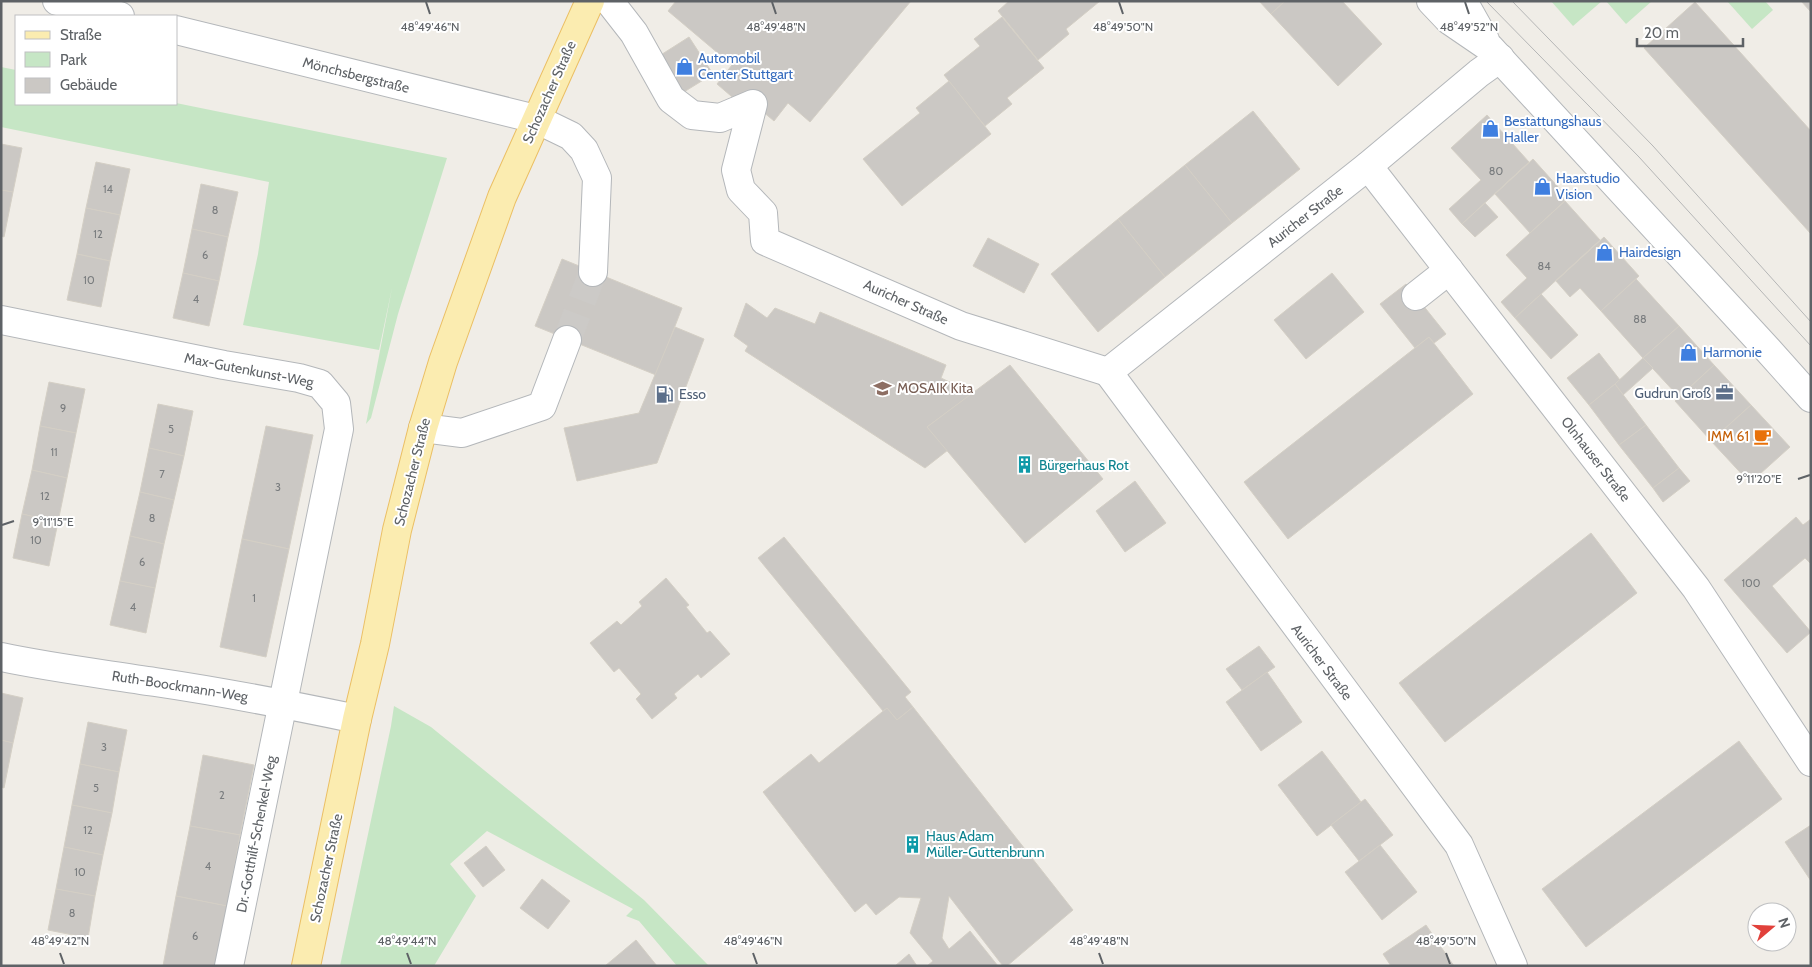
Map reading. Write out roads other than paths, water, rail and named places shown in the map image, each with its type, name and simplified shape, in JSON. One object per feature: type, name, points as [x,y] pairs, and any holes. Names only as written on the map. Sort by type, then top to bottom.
[{"type":"main road","name":"Schozacher Straße","points":[[306,966],[357,719],[375,644],[397,530],[423,428],[443,362],[502,197],[590,1]]},
{"type":"street","points":[[57,1],[116,15]]},
{"type":"street","name":"Auricher Straße","points":[[609,1],[634,33],[671,99],[692,116],[720,118],[754,104],[736,170],[741,190],[763,213],[765,241],[961,326],[1108,372],[1459,845],[1513,966]]},
{"type":"street","points":[[1431,1],[1449,20],[1495,53]]},
{"type":"street","points":[[1463,1],[1495,53],[1811,398]]},
{"type":"street","name":"Mönchsbergstraße","points":[[178,30],[536,119],[571,136],[584,150],[597,178],[593,272]]},
{"type":"street","name":"Auricher Straße","points":[[1108,372],[1368,166],[1479,74],[1495,53]]},
{"type":"street","name":"Olnhauser Straße","points":[[1368,166],[1696,588],[1811,762]]},
{"type":"street","points":[[1416,296],[1449,270]]},
{"type":"street","name":"Max-Gutenkunst-Weg","points":[[1,320],[224,365],[299,378],[320,384],[336,403],[338,429],[282,703]]},
{"type":"street","points":[[423,428],[462,433],[542,406],[567,340]]},
{"type":"street","name":"Ruth-Boockmann-Weg","points":[[1,657],[46,666],[282,703],[357,719]]},
{"type":"street","name":"Dr.-Gotthilf-Schenkel-Weg","points":[[229,966],[282,703]]},
{"type":"tunnel","points":[[567,340],[593,272]]},
{"type":"tram line","points":[[1486,1],[1639,157],[1811,346]]},
{"type":"tram line","points":[[1512,1],[1653,146],[1811,322]]},
{"type":"place","name":"Automobil Center Stuttgart","points":[[684,66]]},
{"type":"place","name":"Bestattungshaus Haller","points":[[1490,129]]},
{"type":"place","name":"Haarstudio Vision","points":[[1542,186]]},
{"type":"place","name":"Hairdesign","points":[[1605,252]]},
{"type":"place","name":"Harmonie","points":[[1689,352]]},
{"type":"place","name":"MOSAIK Kita","points":[[883,388]]},
{"type":"place","name":"Gudrun Groß","points":[[1725,393]]},
{"type":"place","name":"Esso","points":[[665,394]]},
{"type":"place","name":"IMM 61","points":[[1763,436]]},
{"type":"place","name":"Bürgerhaus Rot","points":[[1025,465]]},
{"type":"place","name":"Haus Adam Müller-Guttenbrunn","points":[[912,844]]}]
